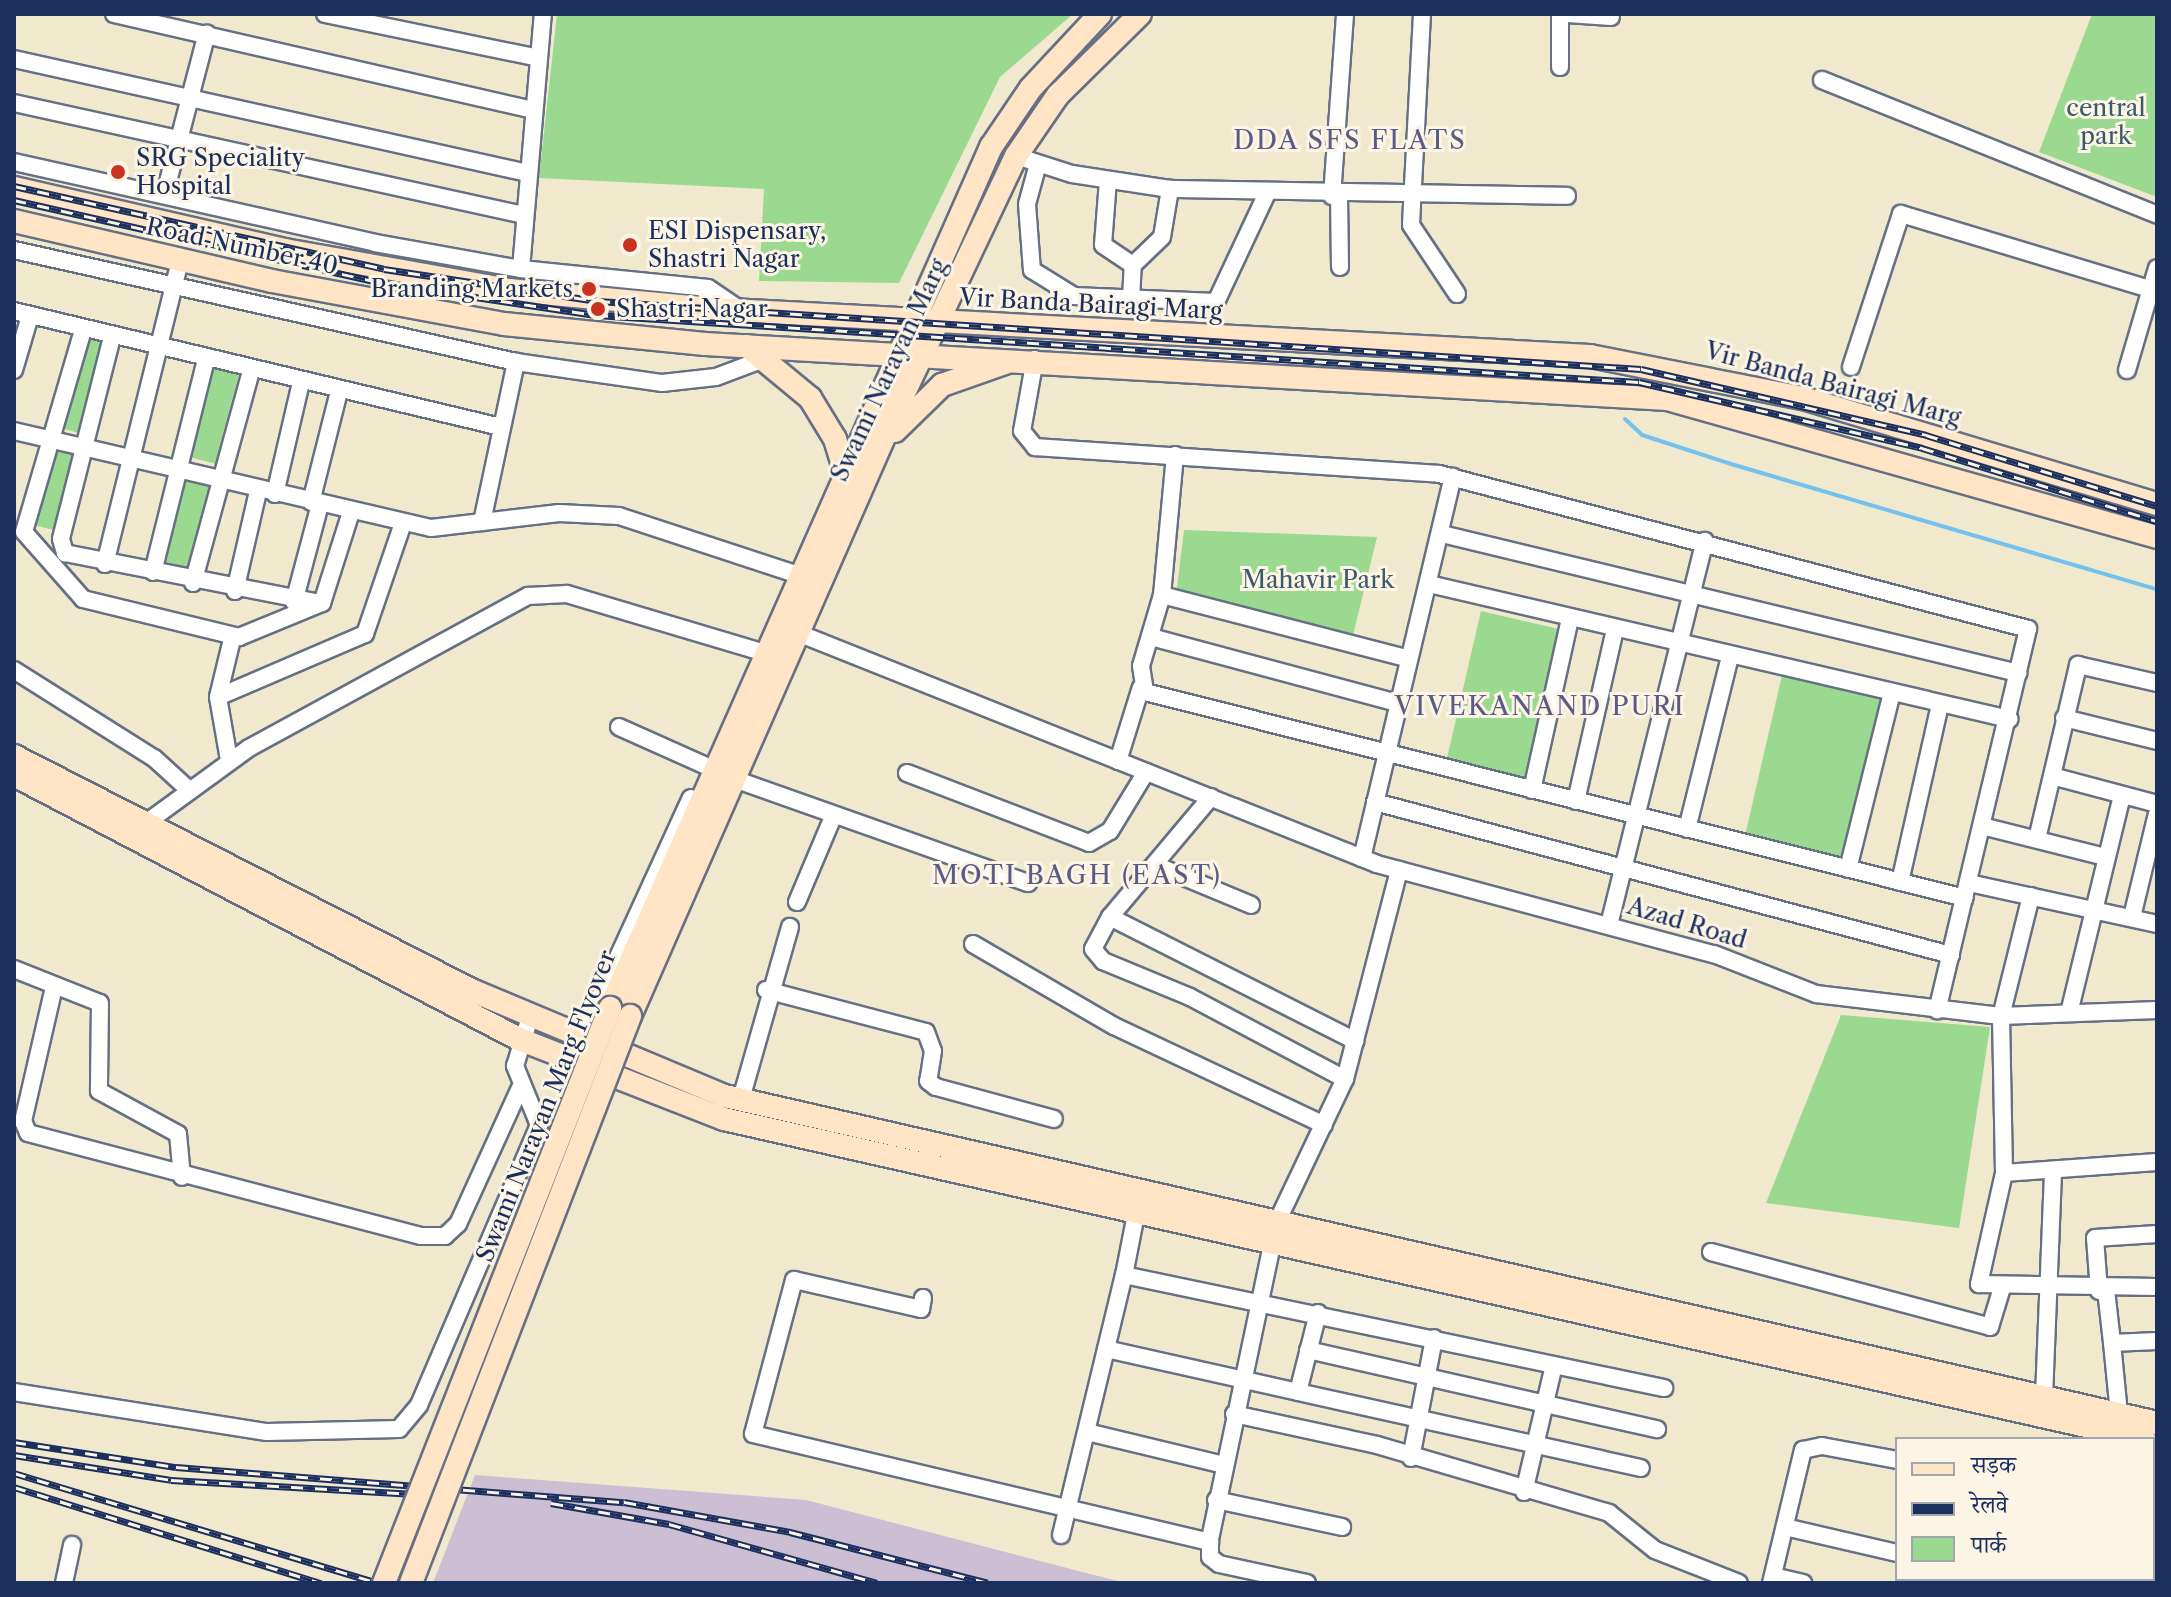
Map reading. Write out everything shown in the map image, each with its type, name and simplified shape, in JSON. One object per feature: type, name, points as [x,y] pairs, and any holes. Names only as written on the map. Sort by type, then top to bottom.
[{"type":"main road","name":"Swami Narayan Marg","points":[[766,654],[804,577],[910,320],[1015,108],[1100,14]]},
{"type":"main road","name":"Swami Narayan Marg","points":[[737,780],[803,635],[880,448],[939,321],[1027,160],[1058,95],[1140,14]]},
{"type":"main road","name":"Vir Banda Bairagi Marg","points":[[14,188],[373,254],[509,290],[741,310],[1590,356],[1803,398],[2157,504]]},
{"type":"main road","name":"Road Number 40","points":[[14,221],[180,260],[504,324],[755,353]]},
{"type":"main road","points":[[755,353],[896,353],[1026,359],[1667,399],[2157,537]]},
{"type":"main road","points":[[755,353],[816,407],[846,475]]},
{"type":"main road","points":[[880,448],[942,385],[1026,359]]},
{"type":"main road","name":"Swami Narayan Marg Flyover","points":[[384,1583],[766,654]]},
{"type":"main road","points":[[14,756],[530,1017],[580,1040],[741,1099],[1275,1232],[2136,1437]]},
{"type":"main road","points":[[14,775],[519,1039],[724,1119],[1137,1209],[1275,1232],[2157,1423]]},
{"type":"main road","name":"Swami Narayan Marg Flyover","points":[[411,1583],[620,1012],[737,780]]},
{"type":"street","points":[[114,14],[533,110]]},
{"type":"street","points":[[325,14],[539,58]]},
{"type":"street","points":[[521,269],[541,14]]},
{"type":"street","points":[[1340,267],[1336,195],[1345,14]]},
{"type":"street","points":[[1422,14],[1411,196],[1414,232],[1457,294]]},
{"type":"street","points":[[1560,14],[1560,67]]},
{"type":"street","points":[[1567,14],[1611,17]]},
{"type":"street","points":[[165,193],[207,33]]},
{"type":"street","points":[[14,59],[191,95],[528,173]]},
{"type":"street","points":[[1822,80],[2157,215]]},
{"type":"street","points":[[14,103],[524,215]]},
{"type":"street","points":[[1267,193],[1221,299],[1074,296],[1036,277],[1027,216],[1027,160],[1108,180],[1170,189],[1336,195],[1567,196]]},
{"type":"street","points":[[14,162],[165,193],[373,254],[708,288],[741,310]]},
{"type":"street","points":[[1108,180],[1103,245],[1133,265]]},
{"type":"street","points":[[1131,299],[1133,265],[1162,237],[1170,189]]},
{"type":"street","points":[[1851,367],[1901,214],[2149,289]]},
{"type":"street","points":[[34,255],[41,227]]},
{"type":"street","points":[[14,250],[516,362],[675,384],[755,353]]},
{"type":"street","points":[[105,564],[128,459],[180,260]]},
{"type":"street","points":[[2127,370],[2157,268]]},
{"type":"street","points":[[14,370],[22,314],[251,371],[501,427]]},
{"type":"street","points":[[83,330],[24,532],[51,567],[98,606],[232,639],[322,603]]},
{"type":"street","points":[[112,337],[61,548],[105,564],[193,583],[294,602],[322,603]]},
{"type":"street","points":[[153,572],[206,359]]},
{"type":"street","points":[[1026,359],[1027,442],[1045,449],[1175,455],[1453,477],[1705,541],[2028,629],[2009,719],[1937,1010]]},
{"type":"street","points":[[482,522],[516,362]]},
{"type":"street","points":[[193,583],[216,481],[251,371]]},
{"type":"street","points":[[275,494],[301,382]]},
{"type":"street","points":[[294,602],[339,391]]},
{"type":"street","points":[[14,431],[258,491],[439,529],[575,512],[619,516],[804,577]]},
{"type":"street","points":[[1118,761],[1141,687],[1162,595],[1175,455]]},
{"type":"street","points":[[1362,858],[1442,534],[1453,477]]},
{"type":"street","points":[[235,591],[258,491]]},
{"type":"street","points":[[322,603],[351,512]]},
{"type":"street","points":[[218,697],[365,634],[403,523]]},
{"type":"street","points":[[1442,534],[2018,673]]},
{"type":"street","points":[[1609,925],[1705,541]]},
{"type":"street","points":[[1429,584],[1615,630],[2009,719]]},
{"type":"street","points":[[146,823],[229,760],[528,596],[567,594],[766,654],[706,766],[580,1040]]},
{"type":"street","points":[[1162,595],[1409,659]]},
{"type":"street","points":[[1532,790],[1570,618]]},
{"type":"street","points":[[1576,801],[1615,630]]},
{"type":"street","name":"Azad Road","points":[[803,635],[1362,858],[1725,957],[1816,994],[2001,1016],[2157,1010]]},
{"type":"street","points":[[1151,637],[1398,703]]},
{"type":"street","points":[[229,760],[218,697],[232,639]]},
{"type":"street","points":[[1687,829],[1730,656]]},
{"type":"street","points":[[2037,839],[2078,665],[2157,683]]},
{"type":"street","points":[[14,670],[154,758],[188,789]]},
{"type":"street","points":[[1141,687],[1385,755],[1900,882],[2031,896],[2157,924]]},
{"type":"street","points":[[1848,869],[1892,693]]},
{"type":"street","points":[[1900,882],[1940,704]]},
{"type":"street","points":[[2064,718],[2157,741]]},
{"type":"street","points":[[619,727],[706,766]]},
{"type":"street","points":[[907,773],[1089,843],[1110,831],[1146,772]]},
{"type":"street","points":[[2052,776],[2157,804]]},
{"type":"street","points":[[737,780],[832,819],[1028,883]]},
{"type":"street","points":[[2069,1013],[2091,910],[2122,795]]},
{"type":"street","points":[[1211,797],[1110,917],[1093,943],[1103,961],[1190,997],[1345,1079]]},
{"type":"street","points":[[1375,802],[1951,955]]},
{"type":"street","points":[[2132,917],[2151,867],[2157,814]]},
{"type":"street","points":[[797,902],[832,819]]},
{"type":"street","points":[[1982,826],[2105,857]]},
{"type":"street","points":[[1155,865],[1251,905]]},
{"type":"street","points":[[1307,1583],[1219,1564],[1210,1542],[1234,1414],[1275,1232],[1345,1079],[1399,870]]},
{"type":"street","points":[[2031,896],[2001,1016],[2004,1173],[1979,1284],[2001,1290],[2048,1291],[2157,1287]]},
{"type":"street","points":[[1110,917],[1356,1041]]},
{"type":"street","points":[[741,1099],[766,990],[790,927]]},
{"type":"street","points":[[973,944],[1114,1026],[1324,1125]]},
{"type":"street","points":[[14,969],[100,1003],[99,1091],[178,1134],[182,1177]]},
{"type":"street","points":[[54,987],[24,1128],[182,1177],[445,1236],[458,1224],[520,1088],[519,1039],[530,1017]]},
{"type":"street","points":[[766,990],[926,1032],[933,1051],[928,1081],[1054,1119]]},
{"type":"street","points":[[14,1392],[267,1432],[399,1429],[424,1393],[539,1125],[520,1088]]},
{"type":"street","points":[[2004,1173],[2157,1162]]},
{"type":"street","points":[[2044,1397],[2053,1171]]},
{"type":"street","points":[[1061,1535],[1137,1209]]},
{"type":"street","points":[[2119,1414],[2112,1343],[2095,1238],[2157,1234]]},
{"type":"street","points":[[1711,1252],[1990,1327],[2001,1290]]},
{"type":"street","points":[[1124,1275],[1258,1300],[1664,1388]]},
{"type":"street","points":[[923,1298],[921,1309],[794,1280],[753,1434],[1210,1542]]},
{"type":"street","points":[[1298,1392],[1318,1313]]},
{"type":"street","points":[[1411,1458],[1434,1338]]},
{"type":"street","points":[[2112,1343],[2157,1341]]},
{"type":"street","points":[[1106,1349],[1641,1468]]},
{"type":"street","points":[[1308,1350],[1545,1408],[1657,1429]]},
{"type":"street","points":[[1524,1492],[1554,1365]]},
{"type":"street","points":[[1234,1414],[1411,1458],[1619,1517],[1655,1550],[1739,1583]]},
{"type":"street","points":[[1087,1432],[1224,1465]]},
{"type":"street","points":[[1803,1583],[1772,1580],[1803,1450],[1822,1446],[1895,1460]]},
{"type":"street","points":[[1216,1500],[1342,1527]]},
{"type":"street","points":[[1785,1527],[1895,1553]]},
{"type":"street","points":[[64,1583],[72,1545]]},
{"type":"shaded area","points":[[475,1475],[806,1500],[1125,1583],[433,1583]]},
{"type":"green space","points":[[557,14],[1073,14],[1000,77],[899,283],[759,281],[764,189],[539,178]]},
{"type":"green space","name":"central park","points":[[2092,14],[2157,14],[2157,197],[2039,152]]},
{"type":"green space","points":[[84,338],[106,343],[85,435],[58,427]]},
{"type":"green space","points":[[209,366],[239,374],[215,464],[185,456]]},
{"type":"green space","points":[[51,446],[79,453],[60,532],[31,525]]},
{"type":"green space","points":[[182,476],[212,484],[188,575],[158,567]]},
{"type":"green space","name":"Mahavir Park","points":[[1184,530],[1377,537],[1353,635],[1176,595]]},
{"type":"green space","points":[[1481,611],[1565,630],[1530,780],[1446,761]]},
{"type":"green space","points":[[1783,671],[1886,695],[1847,864],[1744,841]]},
{"type":"green space","points":[[1841,1015],[1990,1027],[1959,1228],[1766,1203]]},
{"type":"waterway","points":[[1625,419],[1642,435],[1731,464],[2157,589]]},
{"type":"railway","points":[[14,186],[384,269],[598,301],[1641,369],[1926,435],[2157,506]]},
{"type":"railway","points":[[14,200],[382,283],[596,315],[1639,382],[1922,448],[2157,521]]},
{"type":"railway","points":[[14,1442],[176,1467],[624,1502],[790,1532],[988,1583]]},
{"type":"railway","points":[[14,1455],[171,1480],[411,1494]]},
{"type":"railway","points":[[14,1473],[378,1583]]},
{"type":"railway","points":[[14,1487],[321,1583]]},
{"type":"railway","points":[[551,1503],[669,1524],[877,1583]]},
{"type":"place","name":"SRG Speciality Hospital","points":[[118,172]]},
{"type":"place","name":"ESI Dispensary, Shastri Nagar","points":[[630,245]]},
{"type":"place","name":"Branding Markets","points":[[589,289]]},
{"type":"place","name":"Shastri Nagar","points":[[598,309]]},
{"type":"district","name":"DDA SFS FLATS","points":[[1350,141]]},
{"type":"district","name":"VIVEKANAND PURI","points":[[1540,707]]},
{"type":"district","name":"MOTI BAGH (EAST)","points":[[1077,876]]}]
